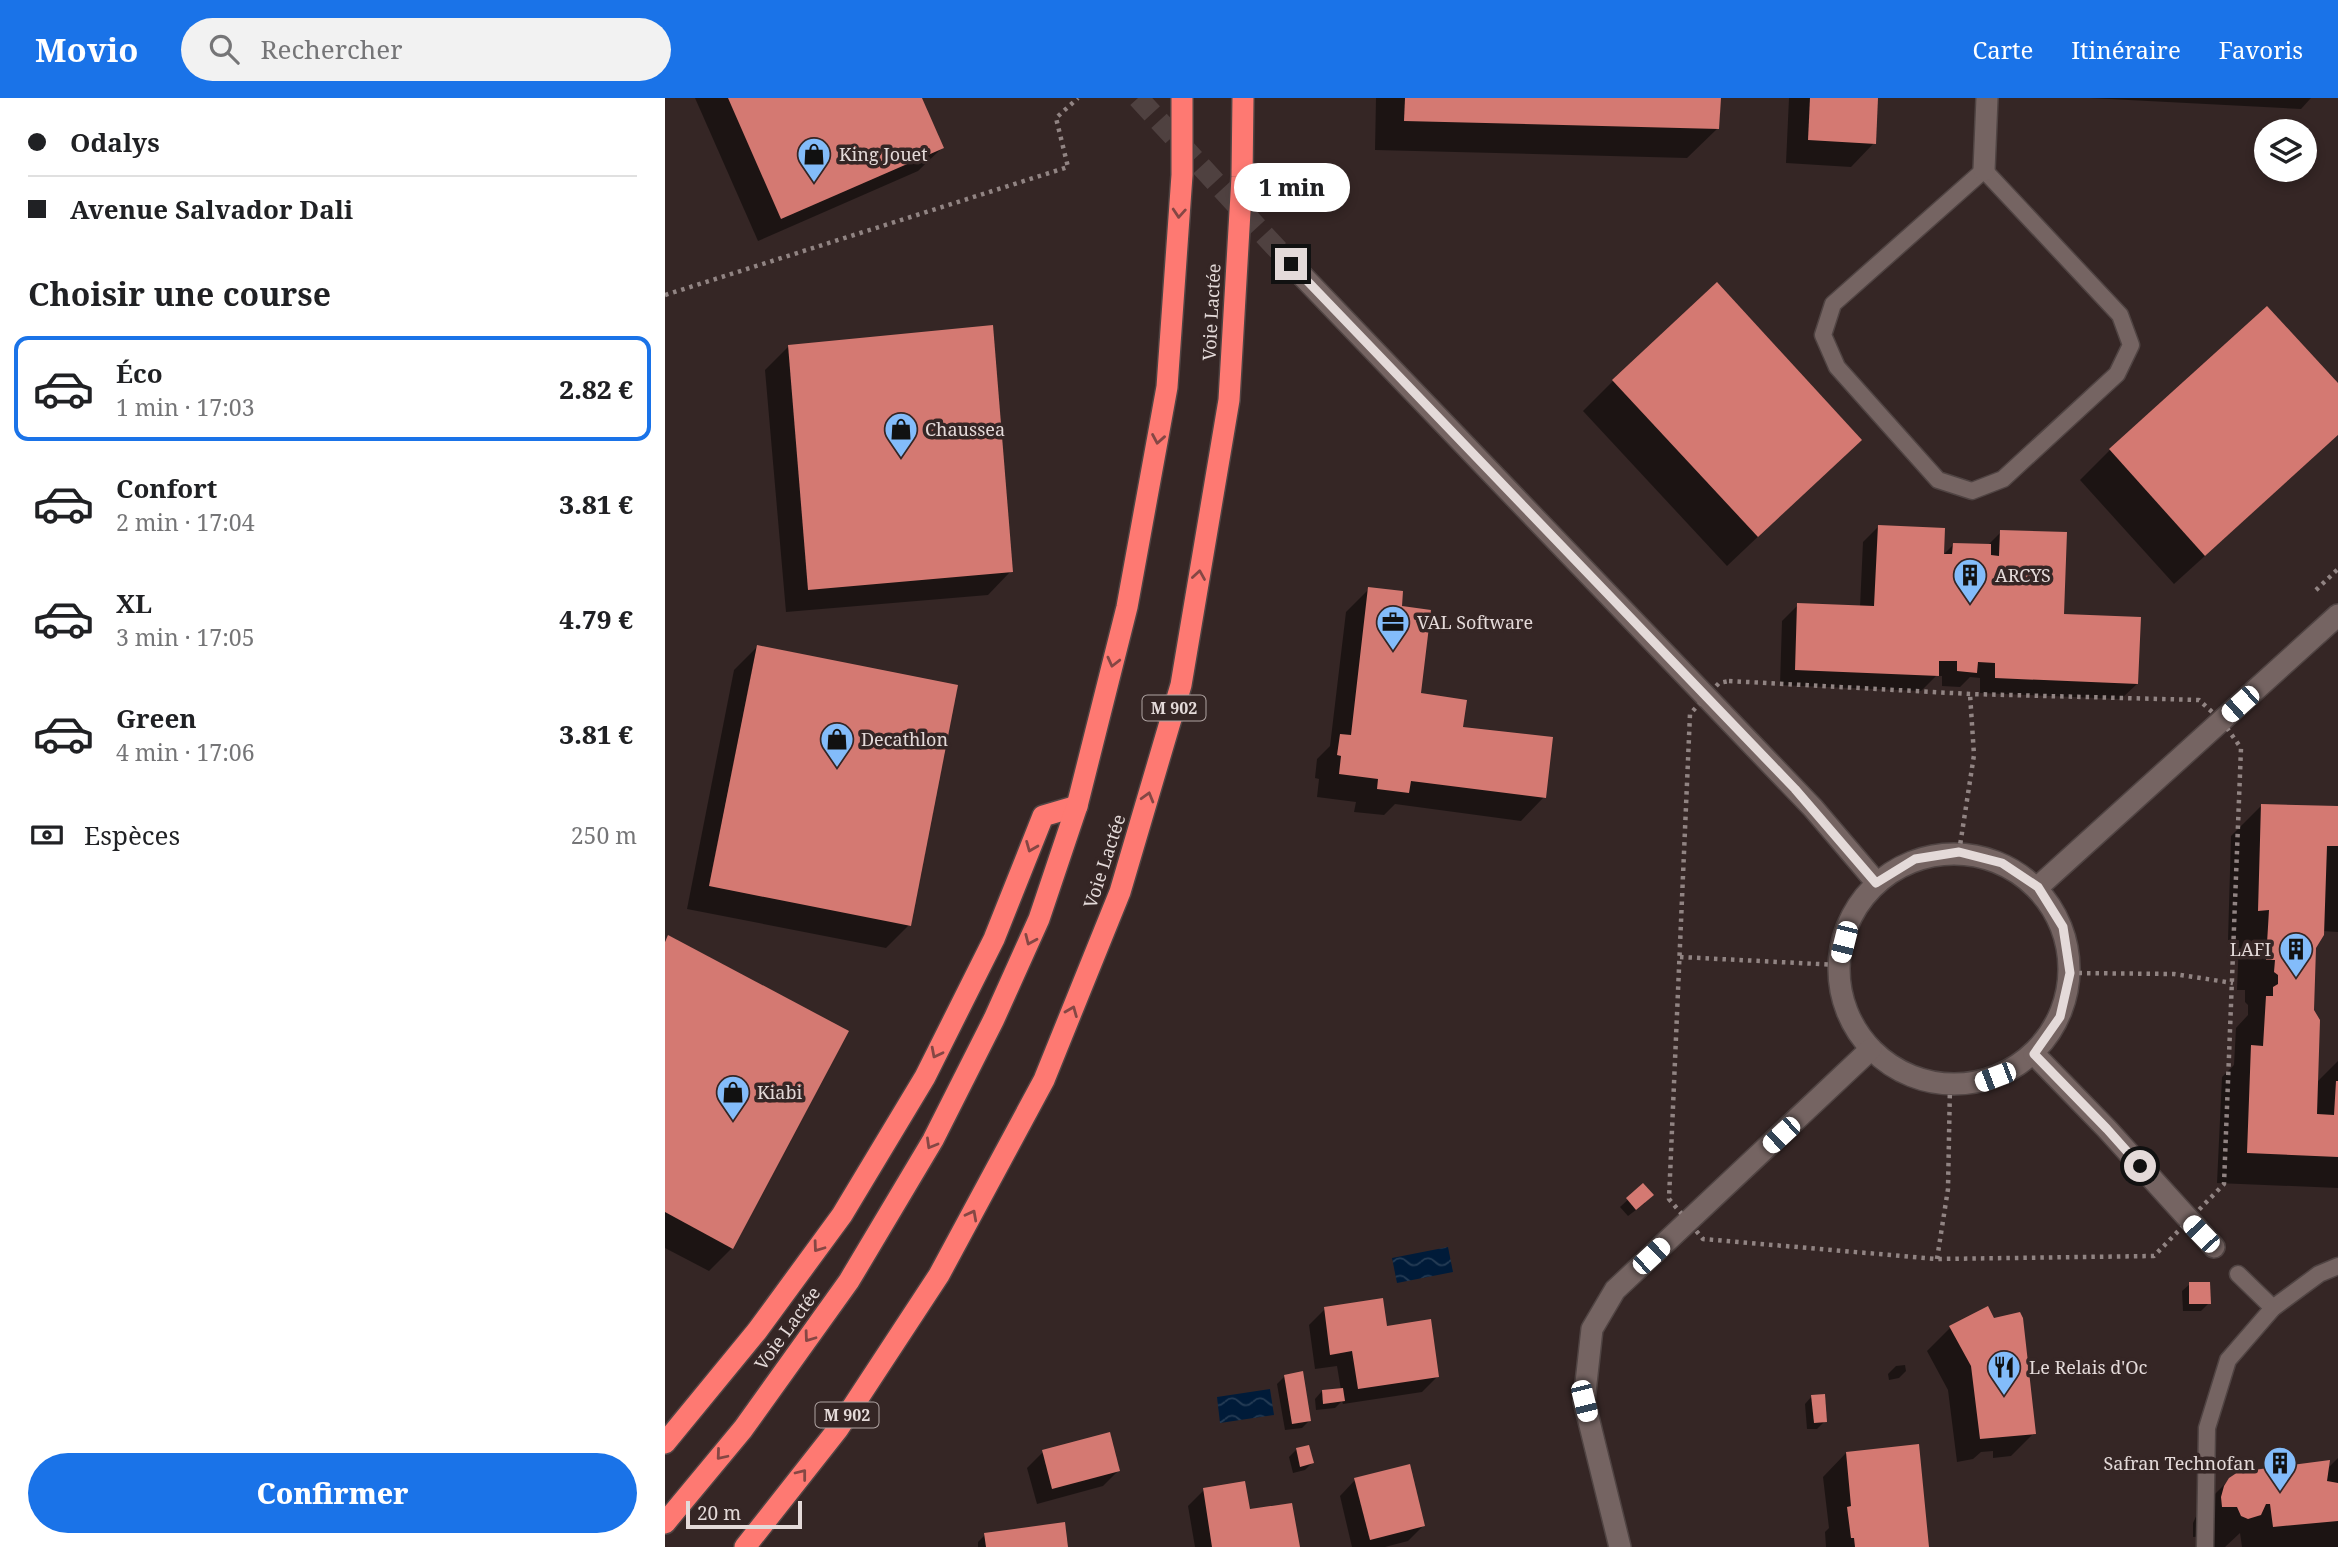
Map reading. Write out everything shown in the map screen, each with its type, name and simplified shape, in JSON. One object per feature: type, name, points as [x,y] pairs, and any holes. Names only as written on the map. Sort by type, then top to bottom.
[{"type":"highway","name":"Voie Lactée","points":[[665,1522],[743,1429],[849,1281],[933,1140],[994,1019],[1039,919],[1077,806],[1127,607],[1167,387],[1182,175],[1182,98]]},
{"type":"highway","name":"Voie Lactée","points":[[745,1547],[838,1429],[939,1275],[1044,1080],[1120,892],[1181,685],[1229,400],[1242,177],[1243,98]]},
{"type":"highway","points":[[665,1443],[757,1331],[842,1215],[925,1077],[994,939],[1043,816],[1077,806]]},
{"type":"street","points":[[1984,170],[1987,98]]},
{"type":"street","points":[[1291,264],[1813,808],[1876,883]]},
{"type":"street","points":[[2038,887],[2338,615]]},
{"type":"street","points":[[1959,852],[2002,863],[2038,887],[2063,927],[2070,973],[2060,1017],[2034,1054],[2009,1071],[1980,1082],[1950,1085],[1920,1080],[1893,1068],[1871,1049],[1846,1010],[1838,964],[1849,920],[1876,883],[1915,859],[1959,852]]},
{"type":"street","points":[[1620,1547],[1584,1401],[1592,1329],[1615,1290],[1871,1049]]},
{"type":"street","points":[[2034,1054],[2107,1129],[2214,1247]]},
{"type":"lane","points":[[1984,170],[2120,316],[2131,345],[2117,374],[2003,479],[1972,491],[1938,480],[1836,367],[1823,335],[1833,304],[1984,170]]},
{"type":"lane","points":[[2205,1547],[2207,1428],[2228,1360],[2273,1308],[2319,1273],[2338,1266]]},
{"type":"lane","points":[[2238,1274],[2273,1308]]},
{"type":"path","points":[[665,295],[1068,167],[1056,118],[1078,98]]},
{"type":"path","points":[[1669,1199],[1690,714],[1719,683],[1729,681],[1970,694],[2199,699],[2222,721],[2241,748],[2224,1184],[2154,1256],[1937,1259],[1703,1240],[1694,1248]]},
{"type":"path","points":[[1959,852],[1974,755],[1970,694]]},
{"type":"path","points":[[1680,957],[1838,964]]},
{"type":"path","points":[[2070,973],[2174,974],[2233,983]]},
{"type":"path","points":[[1937,1259],[1948,1189],[1950,1085]]},
{"type":"water","points":[[1448,1247],[1453,1272],[1397,1283],[1392,1258]]},
{"type":"water","points":[[1270,1389],[1274,1415],[1220,1423],[1217,1397]]},
{"type":"building","name":"King Jouet","points":[[728,98],[922,98],[944,148],[781,219]]},
{"type":"building","points":[[1405,98],[1721,98],[1719,129],[1404,121]]},
{"type":"building","points":[[1810,98],[1878,98],[1876,144],[1808,140]]},
{"type":"building","points":[[1717,282],[1862,440],[1758,537],[1612,380]]},
{"type":"building","points":[[2267,306],[2338,383],[2338,435],[2205,556],[2109,449]]},
{"type":"building","name":"Chaussea","points":[[993,325],[1013,572],[808,590],[788,345]]},
{"type":"building","name":"ARCYS","points":[[1878,525],[1945,528],[1944,554],[1952,554],[1953,543],[1991,544],[1991,555],[1999,556],[2000,530],[2067,532],[2064,614],[2141,617],[2138,684],[1995,678],[1995,663],[1978,662],[1977,673],[1957,671],[1957,661],[1939,661],[1939,676],[1795,670],[1797,603],[1874,606]]},
{"type":"building","points":[[1368,587],[1403,591],[1402,606],[1431,610],[1421,693],[1467,700],[1463,727],[1553,737],[1546,798],[1411,781],[1409,793],[1377,789],[1378,779],[1339,774],[1341,756],[1337,755],[1340,734],[1351,735]]},
{"type":"building","name":"Decathlon","points":[[757,645],[958,685],[911,926],[709,886]]},
{"type":"building","name":"LAFI","points":[[2261,804],[2338,806],[2338,846],[2327,846],[2324,935],[2316,948],[2314,1010],[2320,1020],[2317,1114],[2334,1115],[2338,1081],[2338,1157],[2247,1153],[2251,1045],[2263,1046],[2266,996],[2273,996],[2273,987],[2278,984],[2278,975],[2274,972],[2275,960],[2266,960],[2269,910],[2258,911]]},
{"type":"building","name":"Kiabi","points":[[668,935],[849,1031],[733,1249],[665,1212],[665,942]]},
{"type":"building","points":[[1643,1183],[1654,1195],[1636,1210],[1626,1198]]},
{"type":"building","points":[[2189,1282],[2210,1282],[2211,1304],[2189,1304]]},
{"type":"building","points":[[1383,1298],[1387,1326],[1431,1319],[1439,1377],[1358,1389],[1352,1351],[1330,1355],[1324,1307]]},
{"type":"building","name":"Le Relais d'Oc","points":[[1988,1306],[1994,1318],[2020,1312],[2023,1318],[2036,1434],[1980,1439],[1971,1366],[1949,1326]]},
{"type":"building","points":[[1303,1371],[1311,1421],[1292,1424],[1284,1375]]},
{"type":"building","points":[[1343,1388],[1345,1401],[1323,1404],[1322,1390]]},
{"type":"building","points":[[1825,1394],[1827,1422],[1814,1423],[1811,1395]]},
{"type":"building","points":[[1110,1432],[1120,1471],[1052,1489],[1042,1450]]},
{"type":"building","points":[[1919,1444],[1929,1547],[1855,1547],[1854,1538],[1851,1538],[1847,1507],[1851,1506],[1846,1452]]},
{"type":"building","points":[[1309,1445],[1314,1463],[1300,1467],[1296,1448]]},
{"type":"building","name":"Safran Technofan","points":[[2330,1460],[2327,1481],[2338,1483],[2338,1521],[2273,1527],[2270,1504],[2266,1504],[2261,1515],[2248,1519],[2241,1516],[2237,1507],[2222,1507],[2224,1486],[2229,1478],[2238,1472]]},
{"type":"building","points":[[1410,1464],[1425,1526],[1370,1540],[1354,1478]]},
{"type":"building","points":[[1245,1481],[1250,1509],[1292,1503],[1300,1547],[1212,1547],[1203,1488]]},
{"type":"building","points":[[1065,1522],[1068,1547],[986,1547],[984,1533]]},
{"type":"tunnel","points":[[1138,98],[1291,264]]},
{"type":"place","name":"King Jouet","points":[[814,184]]},
{"type":"place","name":"Chaussea","points":[[901,459]]},
{"type":"place","name":"ARCYS","points":[[1970,605]]},
{"type":"place","name":"VAL Software","points":[[1393,652]]},
{"type":"place","name":"Decathlon","points":[[837,769]]},
{"type":"place","name":"LAFI","points":[[2296,979]]},
{"type":"place","name":"Kiabi","points":[[733,1122]]},
{"type":"place","name":"Le Relais d'Oc","points":[[2004,1397]]},
{"type":"place","name":"Safran Technofan","points":[[2280,1493]]},
{"type":"route","points":[[1291,264],[1813,808],[1876,883],[1915,859],[1959,852],[2002,863],[2038,887],[2063,927],[2070,973],[2060,1017],[2034,1054],[2140,1166]]}]
